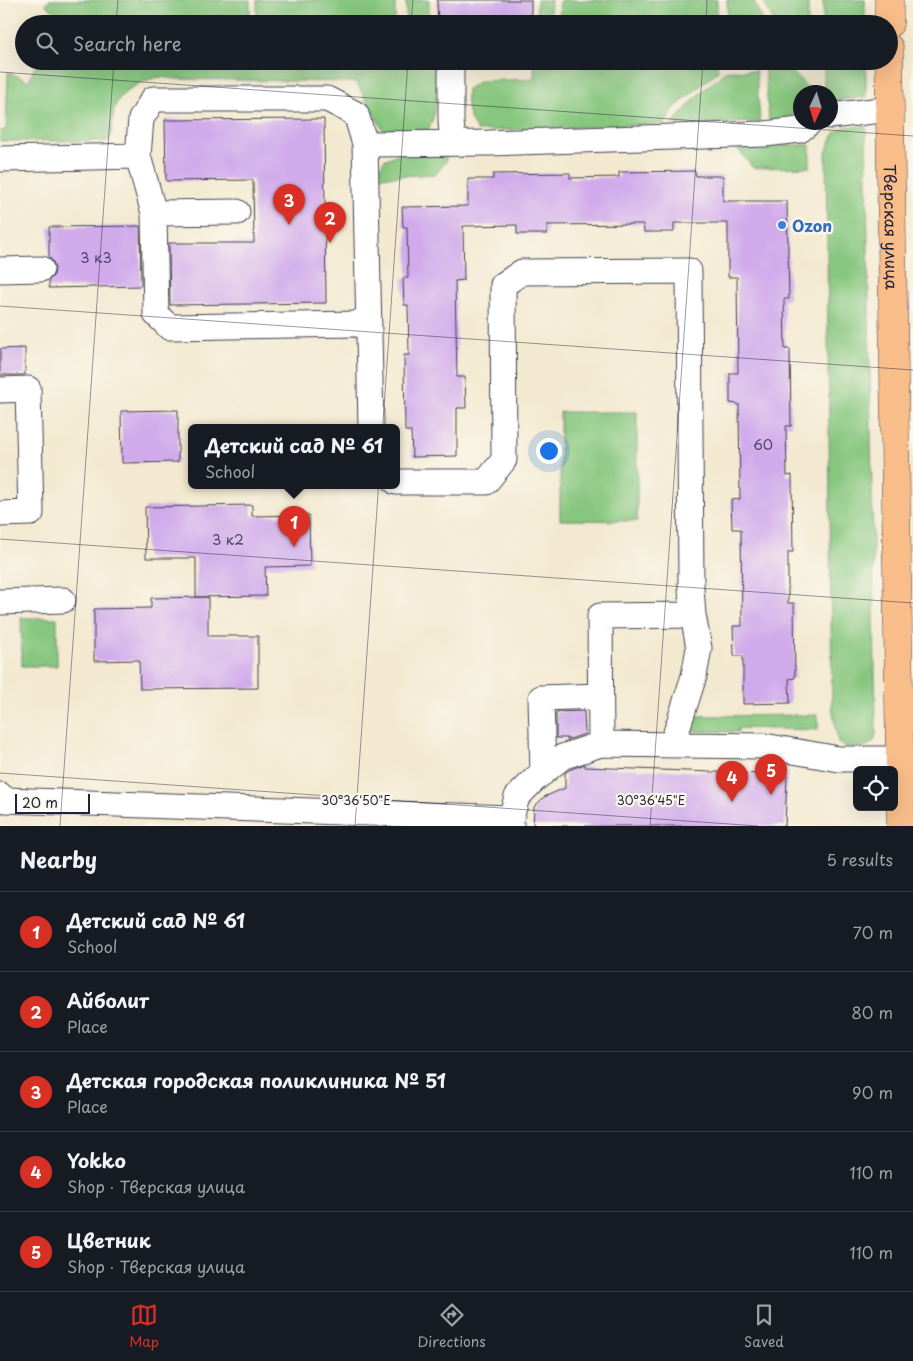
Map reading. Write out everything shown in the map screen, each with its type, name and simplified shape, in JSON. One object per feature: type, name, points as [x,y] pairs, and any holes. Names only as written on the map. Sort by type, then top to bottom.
[{"type":"main road","points":[[888,0],[889,15]]},
{"type":"main road","name":"Тверская улица","points":[[889,70],[904,390],[905,565],[900,826]]},
{"type":"lane","points":[[451,70],[453,143]]},
{"type":"lane","points":[[368,318],[356,324],[169,327],[156,314],[154,212],[138,156],[141,119],[153,99],[327,99],[356,114],[366,144],[371,424]]},
{"type":"lane","points":[[838,115],[890,109]]},
{"type":"lane","points":[[366,144],[765,134],[800,130]]},
{"type":"lane","points":[[0,160],[138,156]]},
{"type":"lane","points":[[154,212],[237,212]]},
{"type":"lane","points":[[0,270],[41,269]]},
{"type":"lane","points":[[400,482],[486,482],[504,460],[503,285],[522,272],[689,271],[691,588],[693,615],[699,648],[694,676],[672,745]]},
{"type":"lane","points":[[0,390],[28,390],[31,513],[0,514]]},
{"type":"lane","points":[[0,602],[63,600]]},
{"type":"lane","points":[[601,744],[600,616],[693,615]]},
{"type":"lane","points":[[543,773],[541,698],[600,696]]},
{"type":"lane","points":[[0,795],[5,800],[511,822],[517,797],[543,773],[562,757],[601,744],[764,746],[839,759],[900,759]]},
{"type":"green space","points":[[49,0],[250,0],[250,15],[58,15],[46,5]]},
{"type":"green space","points":[[257,0],[395,0],[395,15],[257,15]]},
{"type":"green space","points":[[406,0],[429,0],[429,15],[406,15]]},
{"type":"green space","points":[[537,0],[551,0],[550,15],[536,15]]},
{"type":"green space","points":[[560,0],[717,0],[717,15],[559,15]]},
{"type":"green space","points":[[727,0],[753,0],[760,15],[728,15]]},
{"type":"green space","points":[[763,0],[808,0],[808,15],[770,15]]},
{"type":"green space","points":[[823,0],[865,0],[865,15],[823,15]]},
{"type":"green space","points":[[34,70],[436,70],[436,105],[428,130],[383,130],[356,82],[178,79],[159,77],[133,87],[118,101],[108,141],[0,141],[0,131],[6,130],[8,72],[29,81]]},
{"type":"green space","points":[[534,70],[718,71],[674,108],[665,124],[477,131],[468,111],[467,89],[480,81],[534,79]]},
{"type":"green space","points":[[727,70],[756,71],[760,122],[672,124],[699,94]]},
{"type":"green space","points":[[765,70],[791,70],[805,85],[793,85],[793,115],[778,121],[769,121]]},
{"type":"green space","points":[[824,70],[866,70],[866,97],[838,100],[838,85],[824,85]]},
{"type":"green space","points":[[866,126],[876,734],[874,741],[870,744],[856,747],[838,743],[832,705],[826,153],[833,137],[839,130],[849,127]]},
{"type":"green space","points":[[810,145],[810,167],[753,168],[735,146]]},
{"type":"green space","points":[[400,153],[446,154],[446,161],[436,174],[376,177],[384,160]]},
{"type":"green space","points":[[560,412],[637,412],[637,521],[560,520]]},
{"type":"green space","points":[[21,618],[57,618],[57,666],[22,666]]},
{"type":"green space","points":[[818,715],[818,730],[738,728],[738,732],[691,731],[691,723],[694,716]]},
{"type":"building","points":[[437,0],[531,0],[531,15],[438,15]]},
{"type":"building","points":[[324,119],[326,303],[170,305],[169,243],[254,243],[253,180],[166,181],[165,120]]},
{"type":"building","points":[[695,171],[696,176],[723,176],[723,201],[787,201],[789,299],[784,299],[785,349],[790,349],[791,426],[786,426],[787,476],[792,475],[793,552],[788,552],[788,603],[794,603],[795,678],[789,679],[790,703],[743,704],[743,656],[734,656],[733,626],[742,626],[741,529],[732,529],[731,500],[740,499],[739,404],[730,403],[730,373],[738,373],[737,277],[728,277],[728,223],[674,223],[674,232],[644,232],[643,224],[547,225],[547,234],[517,234],[517,225],[463,226],[464,280],[455,281],[457,377],[465,377],[466,408],[457,408],[457,456],[412,457],[411,431],[405,431],[404,355],[409,355],[408,305],[404,305],[403,278],[408,278],[407,227],[403,227],[402,207],[468,206],[468,179],[493,179],[493,174],[570,173],[570,178],[619,177],[619,172]]},
{"type":"building","points":[[140,226],[141,286],[49,288],[49,280],[54,275],[55,269],[49,257],[49,227]]},
{"type":"building","points":[[25,348],[25,375],[0,375],[0,349]]},
{"type":"building","points":[[178,410],[178,462],[122,463],[121,411]]},
{"type":"building","points":[[252,505],[252,516],[309,515],[310,566],[265,567],[266,596],[196,597],[196,558],[146,558],[145,507]]},
{"type":"building","points":[[208,597],[208,636],[258,636],[258,688],[140,689],[139,660],[94,661],[94,609],[151,608],[151,598]]},
{"type":"building","points":[[584,711],[585,734],[567,740],[567,738],[556,738],[556,712]]},
{"type":"building","points":[[585,764],[585,767],[787,775],[785,826],[533,826],[534,807],[544,797],[565,788],[565,773]]},
{"type":"place","name":"Детская городская поликлиника № 51","points":[[289,225]]},
{"type":"place","name":"Ozon","points":[[782,225]]},
{"type":"place","name":"Айболит","points":[[330,243]]},
{"type":"place","name":"Детский сад № 61","points":[[294,547]]},
{"type":"place","name":"Цветник","points":[[771,795]]},
{"type":"place","name":"Yokko","points":[[732,802]]}]
